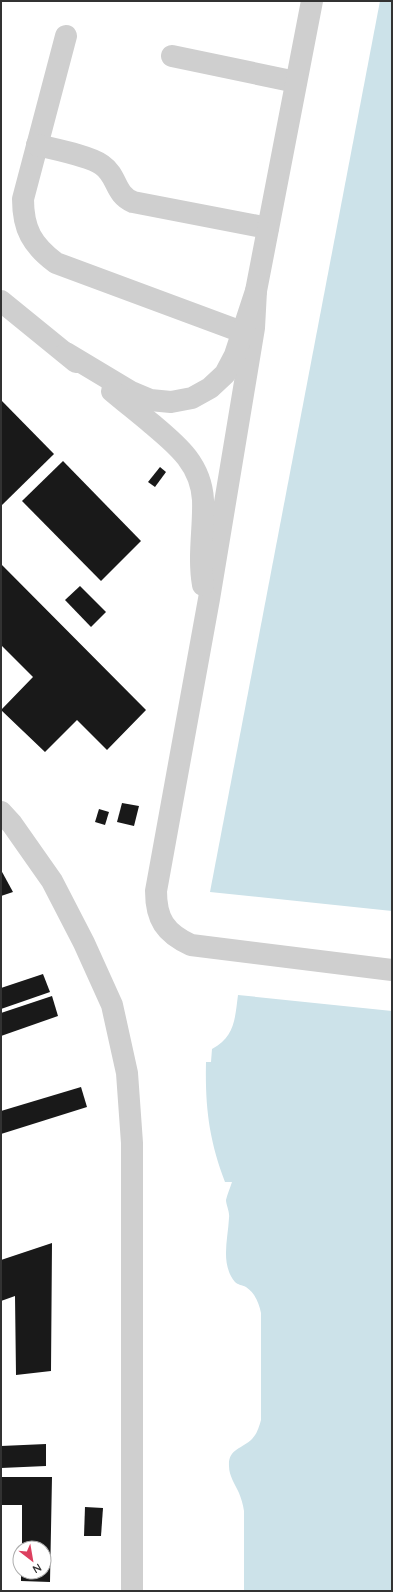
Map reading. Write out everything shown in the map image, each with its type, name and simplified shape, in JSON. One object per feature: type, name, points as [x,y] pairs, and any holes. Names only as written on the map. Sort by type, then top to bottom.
[{"type":"lane","points":[[312,1],[256,291],[254,328],[209,599],[156,891],[156,905],[160,918],[168,930],[178,939],[191,945],[392,970]]},
{"type":"lane","points":[[66,36],[23,199],[23,214],[27,229],[34,243],[44,254],[56,263],[242,332]]},
{"type":"lane","points":[[172,56],[296,82]]},
{"type":"lane","points":[[37,145],[92,160],[102,165],[113,178],[120,193],[126,199],[133,202],[268,228]]},
{"type":"lane","points":[[66,353],[131,392],[150,400],[171,402],[192,398],[210,388],[225,374],[235,355],[256,291]]},
{"type":"lane","points":[[1,301],[178,445],[190,461],[199,479],[203,498],[201,571],[204,586],[209,599]]},
{"type":"lane","points":[[1,812],[12,824],[52,881],[84,943],[112,1005],[127,1074],[132,1143],[132,1591]]},
{"type":"water","points":[[380,1],[392,1],[392,911],[210,892]]},
{"type":"water","points":[[238,995],[392,1011],[392,1591],[244,1591],[244,1511],[240,1495],[232,1480],[229,1460],[236,1450],[254,1437],[261,1420],[261,1313],[254,1295],[249,1289],[235,1282],[230,1275],[226,1259],[229,1216],[226,1200],[232,1182],[225,1182],[215,1152],[209,1123],[206,1094],[206,1062],[211,1062],[212,1049],[220,1044],[230,1033],[235,1019]]},
{"type":"building","points":[[1,400],[54,454],[1,506]]},
{"type":"building","points":[[63,461],[141,541],[101,581],[22,501]]},
{"type":"building","points":[[160,467],[166,472],[155,487],[148,482]]},
{"type":"building","points":[[1,564],[146,710],[107,750],[77,720],[45,752],[1,710],[33,677],[1,645]]},
{"type":"building","points":[[80,586],[106,612],[91,627],[65,600]]},
{"type":"building","points":[[122,803],[139,806],[134,826],[117,822]]},
{"type":"building","points":[[99,809],[109,812],[105,825],[95,822]]},
{"type":"building","points":[[1,870],[13,892],[1,896]]},
{"type":"building","points":[[43,974],[50,992],[1,1009],[1,988]]},
{"type":"building","points":[[52,996],[58,1016],[1,1036],[1,1013]]},
{"type":"building","points":[[81,1087],[87,1107],[1,1134],[1,1111]]},
{"type":"building","points":[[52,1243],[51,1371],[16,1375],[15,1296],[1,1301],[1,1260]]},
{"type":"building","points":[[46,1444],[46,1466],[1,1468],[1,1446]]},
{"type":"building","points":[[1,1477],[52,1477],[51,1540],[22,1540],[22,1505],[1,1505]]},
{"type":"building","points":[[85,1507],[103,1508],[101,1536],[84,1536]]},
{"type":"building","points":[[21,1580],[50,1580],[50,1582]]}]
